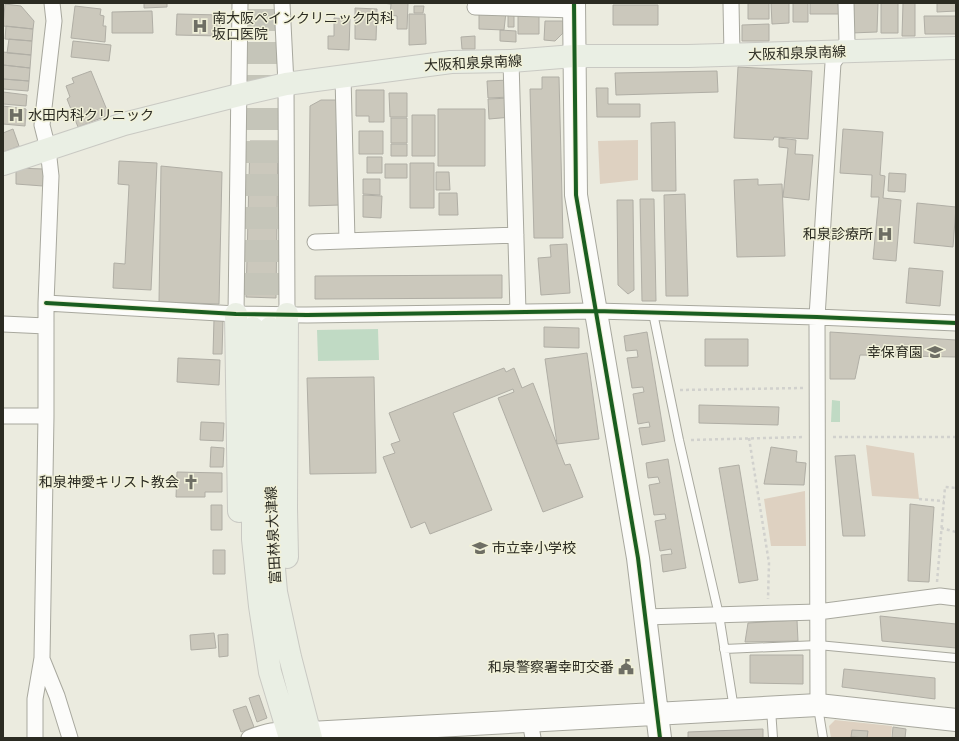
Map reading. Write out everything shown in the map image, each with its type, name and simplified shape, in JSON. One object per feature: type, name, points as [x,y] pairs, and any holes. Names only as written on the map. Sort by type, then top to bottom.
[{"type":"main road","name":"大阪和泉泉南線","points":[[3,164],[124,124],[286,84],[451,62],[511,61],[574,56],[688,56],[956,48]]},
{"type":"main road","points":[[236,314],[238,480],[241,566],[252,629],[270,672]]},
{"type":"main road","name":"富田林泉大津線","points":[[270,323],[270,522],[276,592],[290,657],[299,735]]},
{"type":"main road","name":"富田林泉大津線","points":[[270,323],[253,540],[260,606],[270,672],[299,735]]},
{"type":"street","points":[[35,738],[36,699],[42,658],[46,416],[46,303],[51,176],[48,149],[42,124],[54,21],[52,3]]},
{"type":"street","points":[[236,314],[240,3]]},
{"type":"street","points":[[270,323],[286,84],[282,3]]},
{"type":"street","points":[[731,3],[732,55]]},
{"type":"street","points":[[818,705],[817,317],[833,63],[848,42],[846,3]]},
{"type":"street","points":[[475,7],[574,6],[576,195],[638,558],[644,617],[660,738]]},
{"type":"street","points":[[511,61],[518,312]]},
{"type":"street","points":[[343,76],[347,241]]},
{"type":"street","points":[[315,242],[516,235]]},
{"type":"street","points":[[46,303],[236,314],[270,323],[518,312],[595,311],[817,317],[956,323]]},
{"type":"street","points":[[3,324],[46,326]]},
{"type":"street","points":[[3,416],[46,416]]},
{"type":"street","points":[[644,617],[818,612],[940,596],[956,598]]},
{"type":"street","points":[[42,658],[57,696],[70,738]]},
{"type":"street","points":[[249,738],[264,731],[273,730],[299,735],[532,730],[656,715],[818,705],[956,720]]},
{"type":"lane","points":[[653,313],[679,440],[719,614],[734,710]]},
{"type":"lane","points":[[724,649],[818,645],[956,658]]},
{"type":"lane","points":[[818,705],[823,738]]},
{"type":"lane","points":[[771,708],[773,738]]},
{"type":"path","points":[[669,390],[818,388]]},
{"type":"path","points":[[679,440],[818,437],[956,437]]},
{"type":"path","points":[[749,438],[769,563],[768,614]]},
{"type":"path","points":[[935,597],[945,487],[956,488]]},
{"type":"path","points":[[918,499],[944,501]]},
{"type":"path","points":[[941,528],[956,532]]},
{"type":"shaded area","points":[[638,140],[638,180],[600,184],[598,141]]},
{"type":"shaded area","points":[[378,329],[379,360],[318,361],[317,330]]},
{"type":"shaded area","points":[[832,400],[840,401],[840,422],[831,422]]},
{"type":"shaded area","points":[[866,445],[914,453],[919,499],[872,496]]},
{"type":"shaded area","points":[[805,491],[806,546],[771,546],[764,499]]},
{"type":"shaded area","points":[[835,720],[892,726],[891,738],[831,738],[829,726]]},
{"type":"building","points":[[144,3],[167,3],[167,7],[144,8]]},
{"type":"building","points":[[382,3],[408,3],[407,29],[397,29],[397,16],[390,15],[391,4]]},
{"type":"building","points":[[748,3],[769,3],[769,19],[748,19]]},
{"type":"building","points":[[771,3],[789,3],[789,23],[772,24]]},
{"type":"building","points":[[793,3],[808,3],[808,22],[793,22]]},
{"type":"building","points":[[810,3],[838,3],[839,14],[810,14]]},
{"type":"building","points":[[852,3],[878,3],[877,32],[851,33]]},
{"type":"building","points":[[881,3],[898,3],[898,33],[881,33]]},
{"type":"building","points":[[903,3],[915,3],[915,36],[902,36]]},
{"type":"building","points":[[937,3],[956,3],[956,11],[937,12]]},
{"type":"building","points":[[5,4],[21,6],[34,21],[33,29],[3,26]]},
{"type":"building","points":[[613,5],[658,5],[658,25],[613,25]]},
{"type":"building","points":[[75,6],[101,9],[100,15],[104,16],[103,26],[106,26],[105,42],[71,38]]},
{"type":"building","points":[[414,6],[424,6],[423,13],[414,13]]},
{"type":"building","points":[[355,8],[377,9],[376,40],[355,39]]},
{"type":"building","points":[[152,11],[153,33],[112,33],[112,12]]},
{"type":"building","points":[[479,12],[506,12],[504,30],[479,29]]},
{"type":"building","points":[[518,12],[539,12],[539,34],[518,34]]},
{"type":"building","points":[[508,13],[514,13],[514,27],[508,27]]},
{"type":"building","points":[[177,14],[221,15],[220,36],[176,35]]},
{"type":"building","points":[[409,14],[425,14],[426,44],[409,45]]},
{"type":"building","points":[[924,16],[956,16],[956,34],[925,34]]},
{"type":"building","points":[[334,18],[350,19],[349,50],[328,49],[328,36],[334,36]]},
{"type":"building","points":[[545,21],[563,21],[563,33],[555,41],[544,40]]},
{"type":"building","points":[[769,24],[769,41],[742,41],[742,25]]},
{"type":"building","points":[[6,26],[33,29],[32,41],[5,39]]},
{"type":"building","points":[[500,30],[516,31],[516,42],[500,41]]},
{"type":"building","points":[[475,36],[475,49],[462,49],[461,37]]},
{"type":"building","points":[[9,39],[32,41],[31,55],[7,53]]},
{"type":"building","points":[[73,41],[111,45],[109,61],[71,57]]},
{"type":"building","points":[[3,52],[31,55],[30,68],[3,65]]},
{"type":"building","points":[[3,65],[30,68],[29,81],[3,79]]},
{"type":"building","points":[[738,67],[812,71],[808,139],[774,137],[773,140],[734,138]]},
{"type":"building","points":[[91,71],[109,115],[78,127],[67,99],[70,97],[66,86],[74,83],[72,78]]},
{"type":"building","points":[[717,71],[718,92],[616,95],[615,73]]},
{"type":"building","points":[[542,77],[559,77],[563,238],[534,238],[530,89],[542,89]]},
{"type":"building","points":[[3,79],[29,81],[28,91],[3,89]]},
{"type":"building","points":[[510,80],[511,97],[488,98],[487,81]]},
{"type":"building","points":[[596,88],[608,88],[608,104],[640,104],[640,117],[597,117]]},
{"type":"building","points":[[356,90],[384,90],[384,122],[369,122],[369,116],[356,116]]},
{"type":"building","points":[[3,92],[27,95],[26,106],[3,104]]},
{"type":"building","points":[[389,93],[407,93],[407,117],[390,117]]},
{"type":"building","points":[[511,98],[512,117],[489,119],[488,99]]},
{"type":"building","points":[[321,100],[339,100],[340,205],[309,206],[310,106]]},
{"type":"building","points":[[3,106],[26,109],[25,126],[3,124]]},
{"type":"building","points":[[438,109],[485,109],[485,166],[438,166]]},
{"type":"building","points":[[412,115],[435,115],[435,156],[412,156]]},
{"type":"building","points":[[391,118],[407,118],[407,143],[391,143]]},
{"type":"building","points":[[675,122],[676,191],[652,191],[651,123]]},
{"type":"building","points":[[13,129],[19,146],[3,152],[3,133]]},
{"type":"building","points":[[843,129],[883,132],[880,175],[885,176],[883,198],[901,200],[896,261],[873,259],[879,197],[871,197],[872,175],[840,173]]},
{"type":"building","points":[[359,131],[383,131],[383,154],[359,154]]},
{"type":"building","points":[[779,138],[796,140],[795,154],[813,155],[809,200],[783,197],[788,148],[779,147]]},
{"type":"building","points":[[250,141],[278,141],[276,298],[246,297]]},
{"type":"building","points":[[391,144],[407,144],[407,156],[391,156]]},
{"type":"building","points":[[367,157],[382,157],[382,173],[367,173]]},
{"type":"building","points":[[119,161],[157,163],[151,290],[113,288],[114,263],[125,264],[129,185],[118,184]]},
{"type":"building","points":[[410,163],[434,163],[434,208],[410,208]]},
{"type":"building","points":[[385,164],[407,164],[407,178],[385,178]]},
{"type":"building","points":[[161,166],[222,172],[219,304],[159,302]]},
{"type":"building","points":[[16,168],[44,169],[43,186],[16,184]]},
{"type":"building","points":[[436,172],[449,172],[450,190],[436,190]]},
{"type":"building","points":[[889,173],[906,174],[905,192],[888,191]]},
{"type":"building","points":[[363,179],[380,179],[380,195],[363,194]]},
{"type":"building","points":[[758,179],[758,185],[782,184],[785,256],[737,257],[734,180]]},
{"type":"building","points":[[439,193],[457,193],[458,215],[439,215]]},
{"type":"building","points":[[685,194],[688,296],[666,296],[664,195]]},
{"type":"building","points":[[363,195],[382,196],[381,218],[363,217]]},
{"type":"building","points":[[640,199],[654,199],[656,301],[642,301]]},
{"type":"building","points":[[617,200],[633,200],[634,290],[628,294],[618,285]]},
{"type":"building","points":[[917,203],[956,207],[953,247],[914,243]]},
{"type":"building","points":[[567,244],[570,293],[541,295],[538,258],[551,257],[550,245]]},
{"type":"building","points":[[909,268],[943,271],[940,306],[906,303]]},
{"type":"building","points":[[502,275],[502,298],[315,299],[315,276]]},
{"type":"building","points":[[214,319],[223,319],[222,354],[213,354]]},
{"type":"building","points":[[544,327],[579,328],[579,348],[544,347]]},
{"type":"building","points":[[647,332],[665,441],[642,445],[639,428],[650,427],[649,422],[638,424],[633,394],[644,392],[643,387],[632,388],[627,358],[638,357],[637,350],[626,351],[624,336]]},
{"type":"building","points":[[830,332],[956,340],[956,357],[860,355],[855,379],[830,379]]},
{"type":"building","points":[[705,339],[748,339],[748,366],[705,366]]},
{"type":"building","points":[[587,353],[599,439],[557,444],[545,359]]},
{"type":"building","points":[[178,358],[220,360],[219,385],[177,382]]},
{"type":"building","points":[[504,368],[506,372],[514,368],[522,388],[533,383],[565,465],[570,464],[583,497],[543,512],[498,398],[514,392],[513,389],[453,413],[492,510],[430,534],[425,522],[411,528],[383,457],[395,453],[391,444],[400,441],[389,413]]},
{"type":"building","points":[[374,377],[376,473],[310,474],[307,378]]},
{"type":"building","points":[[699,405],[779,407],[778,425],[699,423]]},
{"type":"building","points":[[201,422],[224,423],[223,441],[200,440]]},
{"type":"building","points":[[211,447],[224,448],[223,467],[210,467]]},
{"type":"building","points":[[771,447],[797,451],[796,462],[806,463],[804,485],[764,484]]},
{"type":"building","points":[[855,455],[865,536],[843,536],[835,456]]},
{"type":"building","points":[[668,459],[686,568],[663,572],[661,555],[672,554],[671,549],[660,551],[655,521],[666,519],[665,514],[654,515],[649,485],[660,483],[658,477],[648,478],[646,463]]},
{"type":"building","points":[[739,465],[758,580],[739,583],[719,468]]},
{"type":"building","points":[[177,472],[222,473],[222,492],[205,492],[205,497],[176,497]]},
{"type":"building","points":[[910,504],[934,507],[929,582],[908,581]]},
{"type":"building","points":[[211,505],[222,505],[222,530],[211,530]]},
{"type":"building","points":[[213,550],[225,550],[225,574],[213,574]]},
{"type":"building","points":[[880,616],[956,624],[956,648],[882,641]]},
{"type":"building","points":[[797,620],[798,641],[745,642],[748,623]]},
{"type":"building","points":[[214,633],[216,648],[191,650],[190,635]]},
{"type":"building","points":[[228,634],[228,656],[219,657],[218,635]]},
{"type":"building","points":[[750,655],[803,655],[803,684],[750,683]]},
{"type":"building","points":[[844,669],[935,678],[935,699],[842,687]]},
{"type":"building","points":[[259,695],[267,718],[257,722],[249,698]]},
{"type":"building","points":[[246,706],[254,727],[241,732],[233,710]]},
{"type":"building","points":[[893,727],[906,729],[905,738],[892,738]]},
{"type":"building","points":[[763,729],[763,738],[688,738],[688,732]]},
{"type":"building","points":[[852,730],[868,731],[867,738],[851,737]]},
{"type":"tunnel","points":[[253,3],[253,328]]},
{"type":"tunnel","points":[[270,328],[271,3]]},
{"type":"cycle path","points":[[574,3],[576,195],[638,558],[660,738]]},
{"type":"cycle path","points":[[46,303],[236,314],[307,315],[595,311],[817,317],[956,323]]},
{"type":"place","name":"南大阪ペインクリニック内科 坂口医院","points":[[200,26]]},
{"type":"place","name":"水田内科クリニック","points":[[16,115]]},
{"type":"place","name":"和泉診療所","points":[[885,234]]},
{"type":"place","name":"幸保育園","points":[[935,352]]},
{"type":"place","name":"和泉神愛キリスト教会","points":[[191,482]]},
{"type":"place","name":"市立幸小学校","points":[[480,548]]},
{"type":"place","name":"和泉警察署幸町交番","points":[[626,667]]}]
